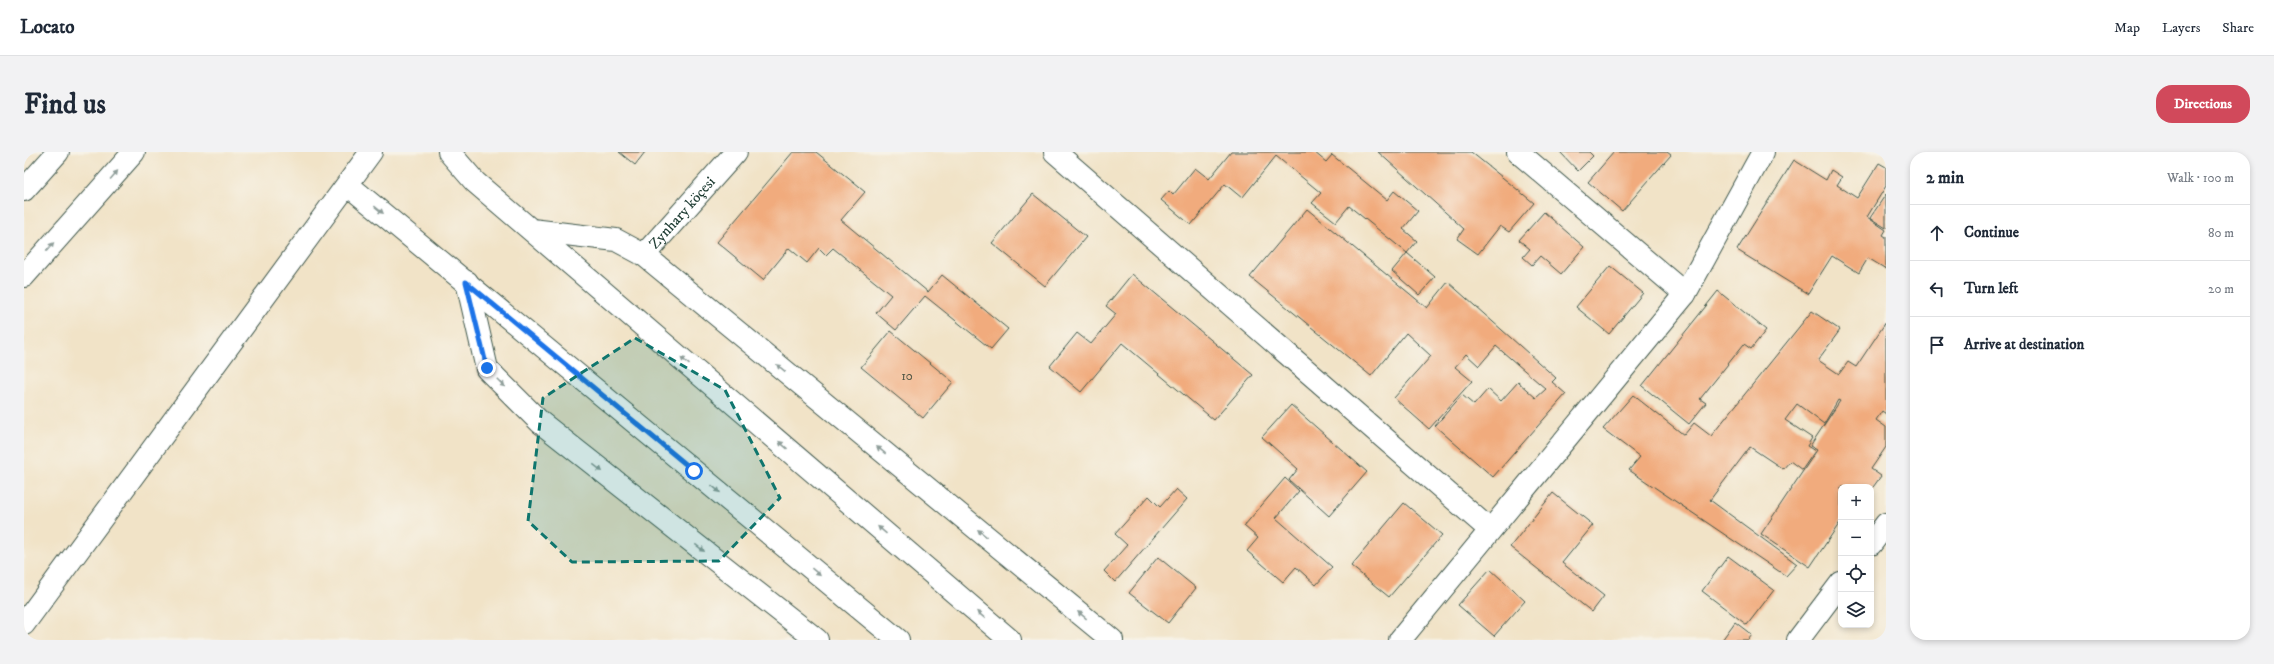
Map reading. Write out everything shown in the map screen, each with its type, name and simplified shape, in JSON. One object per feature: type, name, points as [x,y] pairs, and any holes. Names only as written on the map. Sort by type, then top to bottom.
[{"type":"street","points":[[24,276],[134,152]]},
{"type":"street","points":[[24,624],[371,152]]},
{"type":"street","points":[[449,152],[475,182],[1010,640]]},
{"type":"street","name":"Zynhary köçesi","points":[[644,255],[736,152]]},
{"type":"street","points":[[1055,152],[1490,530]]},
{"type":"street","points":[[1518,152],[1685,294]]},
{"type":"street","points":[[1400,640],[1685,294],[1763,152]]},
{"type":"street","points":[[24,190],[53,157]]},
{"type":"street","points":[[348,185],[898,640]]},
{"type":"street","points":[[532,230],[616,240],[644,255],[1112,640]]},
{"type":"street","points":[[466,282],[487,368],[492,374],[540,422],[817,640]]},
{"type":"street","points":[[1874,540],[1886,524]]},
{"type":"street","points":[[1798,640],[1838,587]]},
{"type":"highlighted area","points":[[635,338],[725,390],[780,498],[719,561],[572,562],[528,521],[543,398]]},
{"type":"building","points":[[619,152],[645,152],[635,165]]},
{"type":"building","points":[[793,152],[816,152],[865,192],[841,220],[928,292],[942,275],[1008,329],[991,349],[925,296],[896,330],[876,313],[891,295],[833,248],[826,255],[819,248],[807,263],[789,248],[763,280],[717,242]]},
{"type":"building","points":[[1231,152],[1314,152],[1326,162],[1332,155],[1387,200],[1394,191],[1418,211],[1403,229],[1417,241],[1407,253],[1349,206],[1336,222],[1312,203],[1321,193],[1276,156],[1242,198],[1225,184],[1191,225],[1161,200],[1169,191],[1173,195],[1195,168],[1209,179]]},
{"type":"building","points":[[1378,152],[1471,152],[1534,203],[1509,232],[1500,226],[1478,254],[1457,239],[1464,229]]},
{"type":"building","points":[[1560,152],[1589,152],[1593,156],[1578,171]]},
{"type":"building","points":[[1614,152],[1667,152],[1671,155],[1622,211],[1588,182]]},
{"type":"building","points":[[1794,160],[1826,180],[1831,170],[1842,177],[1837,185],[1857,198],[1879,163],[1886,167],[1886,186],[1867,217],[1886,230],[1883,235],[1886,237],[1886,269],[1868,258],[1859,273],[1832,256],[1808,294],[1737,250]]},
{"type":"building","points":[[1033,194],[1086,237],[1045,286],[992,243]]},
{"type":"building","points":[[1886,194],[1886,228],[1870,218]]},
{"type":"building","points":[[1307,209],[1427,308],[1448,282],[1556,378],[1552,382],[1566,394],[1493,477],[1435,426],[1462,395],[1474,405],[1488,389],[1501,401],[1518,382],[1536,398],[1546,389],[1496,346],[1479,366],[1466,354],[1455,367],[1472,381],[1429,429],[1394,398],[1431,356],[1406,333],[1371,376],[1250,277]]},
{"type":"building","points":[[1544,212],[1584,247],[1561,274],[1540,256],[1532,265],[1523,257],[1530,249],[1519,240]]},
{"type":"building","points":[[1407,253],[1435,277],[1419,295],[1392,271]]},
{"type":"building","points":[[1610,266],[1643,293],[1609,334],[1576,307]]},
{"type":"building","points":[[1132,274],[1253,375],[1214,420],[1122,343],[1081,392],[1050,366],[1077,333],[1091,344],[1116,314],[1106,306]]},
{"type":"building","points":[[1718,291],[1766,330],[1751,349],[1744,344],[1700,399],[1706,403],[1689,424],[1642,386]]},
{"type":"building","points":[[1812,311],[1840,330],[1818,360],[1839,374],[1848,362],[1856,367],[1886,322],[1886,414],[1882,411],[1876,420],[1886,427],[1886,447],[1871,469],[1881,476],[1874,486],[1874,484],[1838,484],[1838,525],[1810,567],[1761,534],[1817,450],[1810,446],[1840,401],[1838,400],[1824,424],[1797,404],[1785,420],[1812,438],[1807,446],[1815,451],[1802,470],[1790,461],[1783,469],[1750,447],[1710,500],[1797,564],[1786,576],[1629,470],[1640,457],[1603,429],[1633,395],[1684,435],[1694,423],[1711,436]]},
{"type":"building","points":[[891,331],[953,382],[923,418],[861,367]]},
{"type":"building","points":[[1291,405],[1367,472],[1329,516],[1289,480],[1298,469],[1262,437]]},
{"type":"building","points":[[1285,478],[1299,491],[1276,518],[1332,567],[1316,585],[1296,567],[1283,582],[1247,551],[1258,538],[1244,526]]},
{"type":"building","points":[[1176,489],[1187,499],[1115,582],[1104,571],[1127,545],[1115,534],[1149,496],[1160,507]]},
{"type":"building","points":[[1553,493],[1593,525],[1562,563],[1604,596],[1592,612],[1510,547]]},
{"type":"building","points":[[1404,503],[1442,535],[1389,597],[1351,566]]},
{"type":"building","points":[[1728,556],[1774,590],[1747,625],[1702,591]]},
{"type":"building","points":[[1158,557],[1196,588],[1168,623],[1129,593]]},
{"type":"building","points":[[1490,569],[1525,601],[1494,636],[1458,605]]},
{"type":"building","points":[[1735,622],[1752,635],[1748,640],[1722,640]]},
{"type":"route","points":[[487,368],[466,282],[694,471]]}]
